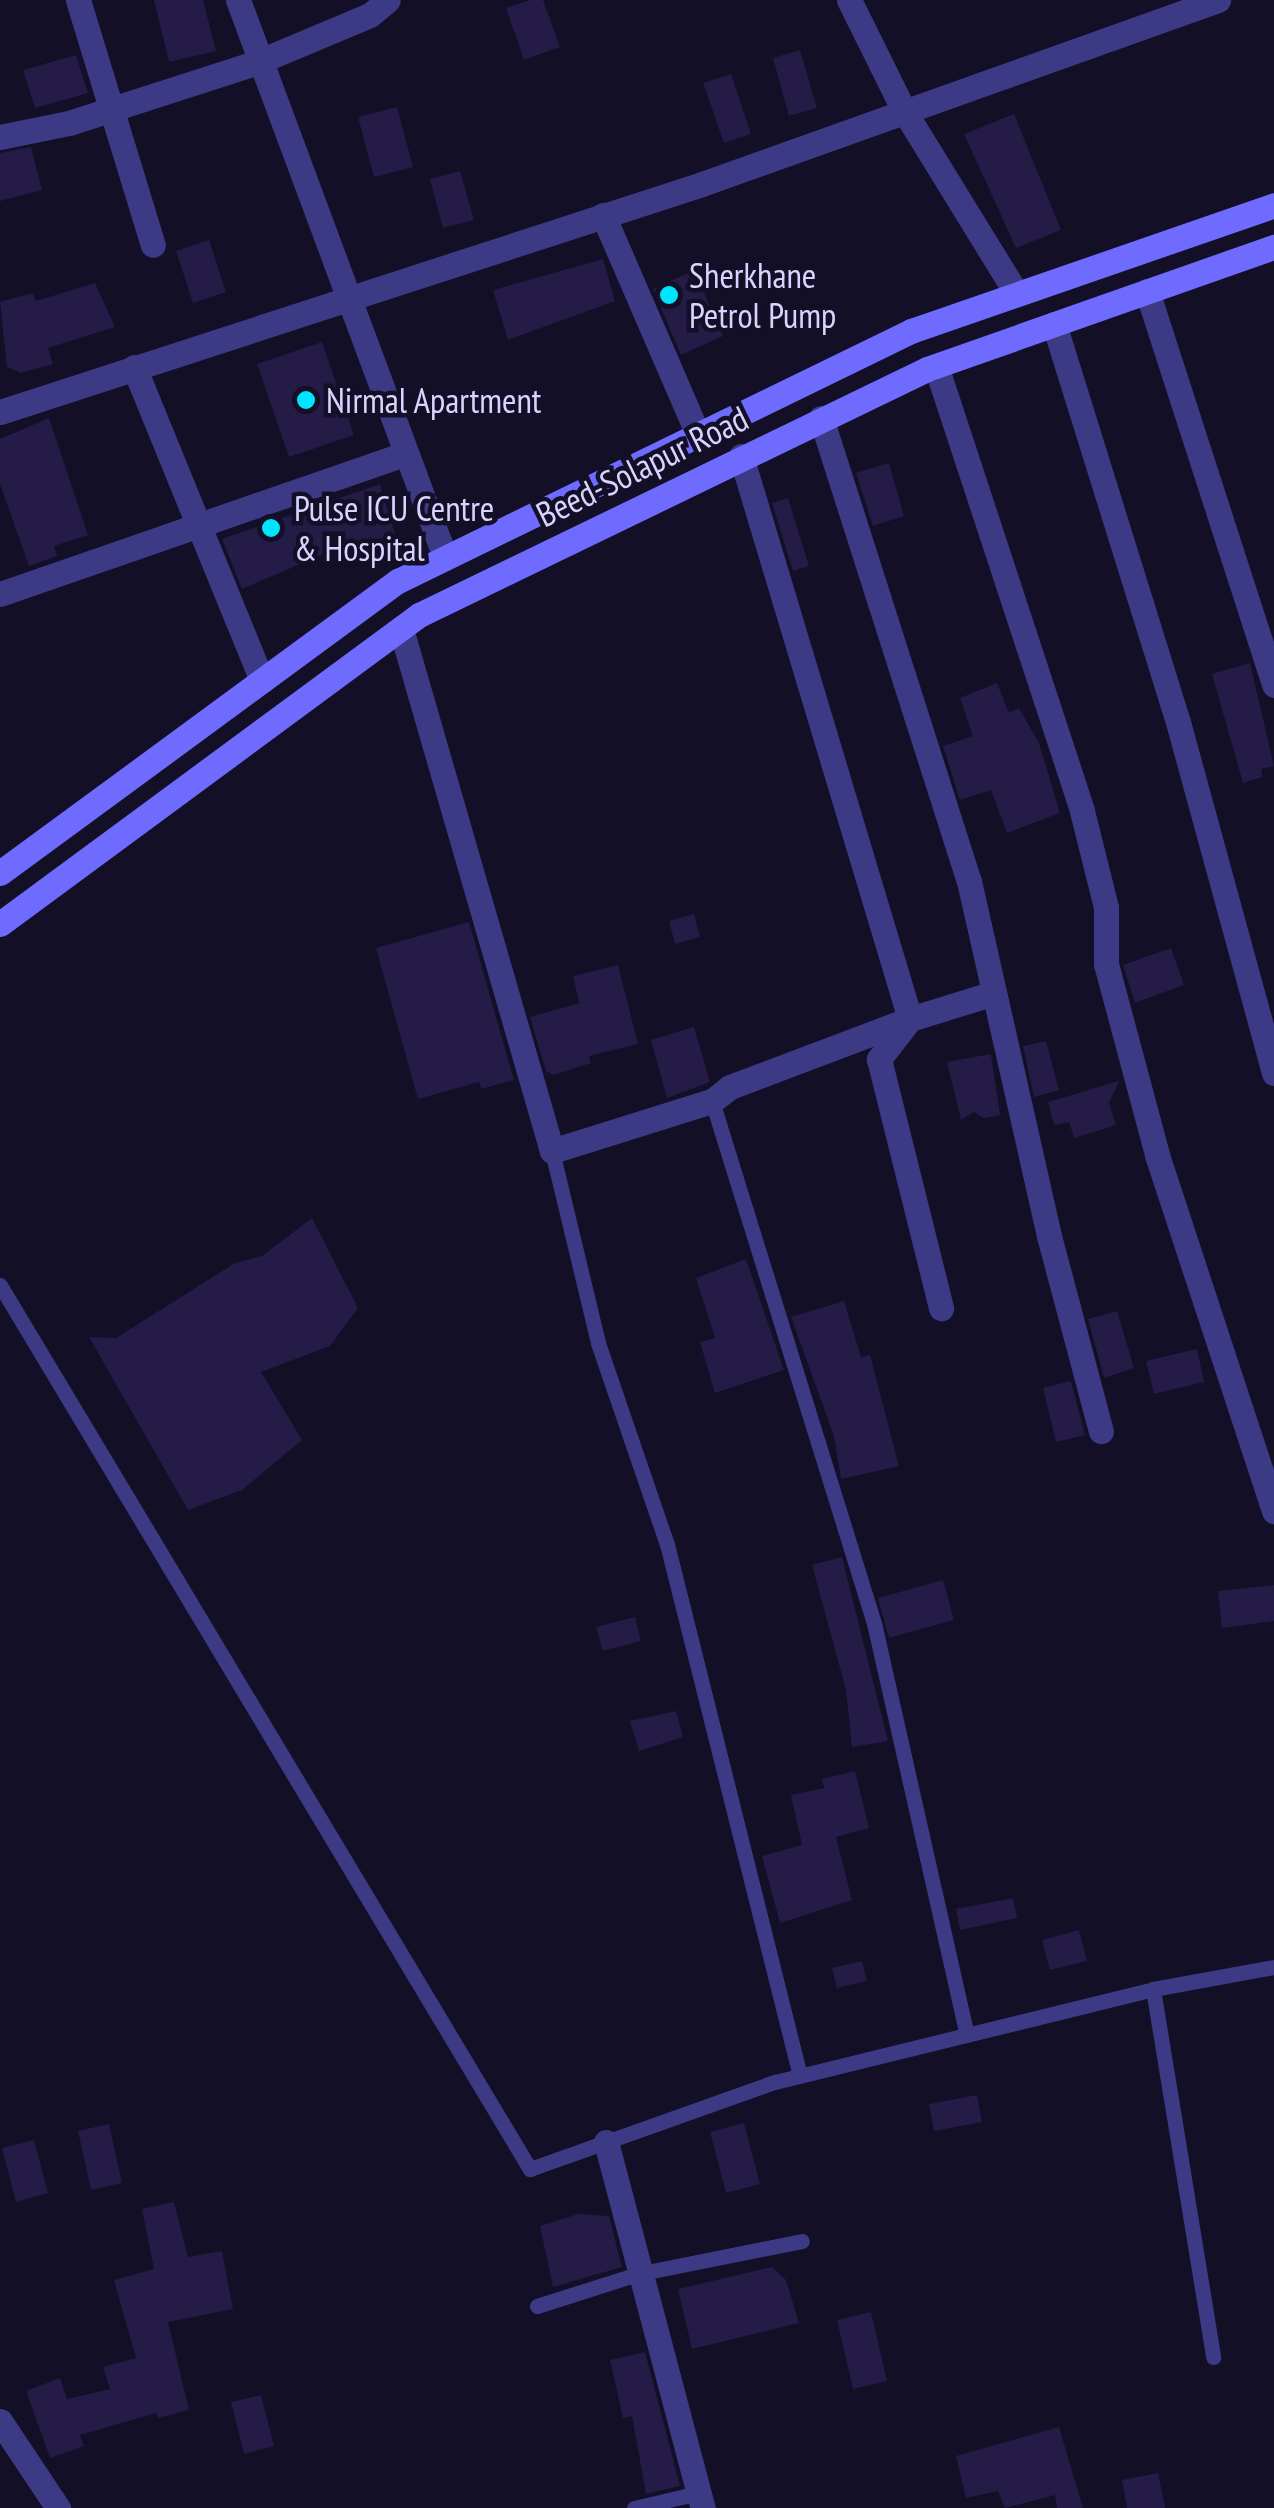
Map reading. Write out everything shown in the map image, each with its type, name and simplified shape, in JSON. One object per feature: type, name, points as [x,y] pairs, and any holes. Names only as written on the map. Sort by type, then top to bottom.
[{"type":"main road","name":"Beed-Solapur Road","points":[[0,874],[398,581],[697,432],[911,332],[1274,205]]},
{"type":"main road","name":"Beed-Solapur Road","points":[[0,924],[402,628],[741,456],[936,366],[1274,249]]},
{"type":"street","points":[[78,0],[153,244]]},
{"type":"street","points":[[238,0],[445,557]]},
{"type":"street","points":[[0,137],[110,109],[258,62],[370,15],[388,0]]},
{"type":"street","points":[[849,0],[904,108],[1016,294]]},
{"type":"street","points":[[0,412],[603,215],[1218,0]]},
{"type":"street","points":[[603,215],[697,432]]},
{"type":"street","points":[[1147,291],[1274,685]]},
{"type":"street","points":[[1054,324],[1178,722],[1274,1073]]},
{"type":"street","points":[[936,366],[1082,812],[1106,907],[1106,964],[1157,1156],[1274,1511]]},
{"type":"street","points":[[134,367],[262,681]]},
{"type":"street","points":[[821,418],[951,824],[1101,1430]]},
{"type":"street","points":[[0,594],[404,454]]},
{"type":"street","points":[[741,456],[910,1018]]},
{"type":"street","points":[[402,628],[552,1152],[712,1101],[730,1087],[910,1018],[994,993]]},
{"type":"street","points":[[910,1018],[880,1059],[942,1308]]},
{"type":"street","points":[[606,2142],[638,2274],[702,2500]]},
{"type":"street","points":[[0,2421],[58,2508]]},
{"type":"lane","points":[[712,1101],[874,1623],[967,2035]]},
{"type":"lane","points":[[552,1152],[598,1342],[667,1544],[800,2076]]},
{"type":"lane","points":[[0,1285],[530,2169],[800,2076],[1154,1989],[1274,1967]]},
{"type":"lane","points":[[1154,1989],[1213,2357]]},
{"type":"lane","points":[[537,2306],[638,2274],[802,2241]]},
{"type":"lane","points":[[634,2508],[702,2500]]},
{"type":"building","points":[[154,0],[203,0],[216,51],[169,62]]},
{"type":"building","points":[[543,0],[560,47],[524,60],[506,8]]},
{"type":"building","points":[[800,50],[817,108],[789,116],[773,58]]},
{"type":"building","points":[[76,55],[88,93],[35,108],[23,70]]},
{"type":"building","points":[[731,74],[751,134],[724,143],[703,83]]},
{"type":"building","points":[[397,107],[413,167],[374,177],[358,117]]},
{"type":"building","points":[[1014,114],[1061,230],[1016,248],[964,134]]},
{"type":"building","points":[[31,147],[42,190],[0,201],[0,153]]},
{"type":"building","points":[[460,171],[474,220],[443,228],[430,179]]},
{"type":"building","points":[[209,240],[226,292],[193,303],[176,251]]},
{"type":"building","points":[[603,259],[615,301],[508,340],[493,290]]},
{"type":"building","points":[[694,270],[723,336],[681,355],[653,289]]},
{"type":"building","points":[[95,283],[115,327],[48,348],[53,364],[21,373],[7,367],[0,302],[33,293],[36,301]]},
{"type":"building","name":"Nirmal Apartment","points":[[322,342],[354,435],[289,457],[257,364]]},
{"type":"building","points":[[49,418],[88,535],[54,546],[57,556],[29,566],[0,484],[0,439]]},
{"type":"building","points":[[889,463],[904,516],[873,526],[856,473]]},
{"type":"building","points":[[380,484],[397,541],[360,552],[356,540],[242,589],[222,539]]},
{"type":"building","points":[[788,498],[809,566],[793,571],[772,503]]},
{"type":"building","points":[[1250,663],[1274,766],[1261,769],[1263,777],[1243,783],[1212,674]]},
{"type":"building","points":[[997,683],[1009,713],[1019,708],[1039,743],[1060,813],[1007,833],[991,790],[960,800],[943,746],[973,736],[960,698]]},
{"type":"building","points":[[694,914],[700,937],[675,944],[669,921]]},
{"type":"building","points":[[469,922],[514,1080],[481,1089],[479,1082],[418,1099],[376,948]]},
{"type":"building","points":[[1171,948],[1184,985],[1135,1003],[1123,965]]},
{"type":"building","points":[[618,965],[638,1044],[589,1056],[591,1063],[553,1075],[546,1071],[530,1017],[579,1003],[573,976]]},
{"type":"building","points":[[694,1027],[710,1082],[667,1098],[651,1040]]},
{"type":"building","points":[[1046,1041],[1059,1090],[1034,1097],[1023,1046]]},
{"type":"building","points":[[991,1054],[1000,1115],[984,1118],[974,1112],[961,1120],[947,1062]]},
{"type":"building","points":[[1119,1081],[1109,1103],[1116,1125],[1074,1138],[1069,1122],[1054,1125],[1048,1102]]},
{"type":"building","points":[[312,1218],[358,1308],[330,1346],[261,1372],[302,1440],[242,1490],[188,1510],[89,1337],[116,1338],[235,1263],[262,1256]]},
{"type":"building","points":[[746,1259],[784,1370],[715,1393],[700,1342],[715,1338],[696,1278]]},
{"type":"building","points":[[844,1301],[861,1357],[870,1355],[899,1466],[841,1479],[834,1436],[791,1317]]},
{"type":"building","points":[[1117,1311],[1134,1368],[1104,1378],[1088,1319]]},
{"type":"building","points":[[1197,1349],[1204,1382],[1154,1394],[1146,1361]]},
{"type":"building","points":[[1071,1381],[1085,1435],[1056,1442],[1043,1388]]},
{"type":"building","points":[[842,1557],[888,1741],[852,1747],[846,1690],[812,1565]]},
{"type":"building","points":[[943,1580],[954,1620],[889,1638],[878,1598]]},
{"type":"building","points":[[1274,1585],[1274,1621],[1222,1628],[1218,1591]]},
{"type":"building","points":[[635,1617],[641,1641],[603,1651],[596,1627]]},
{"type":"building","points":[[676,1711],[683,1737],[639,1751],[630,1721]]},
{"type":"building","points":[[855,1771],[869,1828],[836,1837],[852,1900],[780,1923],[762,1856],[802,1845],[791,1795],[824,1788],[822,1779]]},
{"type":"building","points":[[1013,1898],[1017,1918],[960,1930],[956,1909]]},
{"type":"building","points":[[1079,1930],[1087,1961],[1050,1970],[1042,1940]]},
{"type":"building","points":[[862,1961],[867,1981],[837,1988],[832,1968]]},
{"type":"building","points":[[977,2095],[982,2122],[934,2131],[929,2104]]},
{"type":"building","points":[[744,2123],[760,2184],[726,2193],[710,2132]]},
{"type":"building","points":[[109,2124],[122,2183],[91,2190],[78,2131]]},
{"type":"building","points":[[34,2140],[48,2193],[16,2202],[2,2148]]},
{"type":"building","points":[[174,2202],[188,2257],[222,2251],[233,2309],[168,2322],[189,2410],[158,2418],[156,2413],[80,2435],[84,2446],[50,2458],[26,2391],[60,2378],[67,2399],[110,2389],[103,2367],[136,2358],[114,2280],[154,2269],[142,2209]]},
{"type":"building","points":[[578,2214],[609,2216],[622,2267],[553,2287],[540,2226]]},
{"type":"building","points":[[772,2267],[786,2280],[799,2323],[692,2349],[678,2289]]},
{"type":"building","points":[[871,2312],[887,2381],[853,2389],[837,2320]]},
{"type":"building","points":[[645,2352],[680,2486],[646,2494],[632,2416],[623,2418],[610,2360]]},
{"type":"building","points":[[261,2395],[274,2446],[244,2454],[231,2402]]},
{"type":"building","points":[[1059,2427],[1083,2508],[1057,2508],[1055,2495],[1005,2508],[998,2491],[966,2498],[956,2456]]},
{"type":"building","points":[[1158,2473],[1165,2508],[1127,2508],[1122,2480]]},
{"type":"place","name":"Sherkhane Petrol Pump","points":[[669,295]]},
{"type":"place","name":"Nirmal Apartment","points":[[306,400]]},
{"type":"place","name":"Pulse ICU Centre & Hospital","points":[[271,528]]}]
